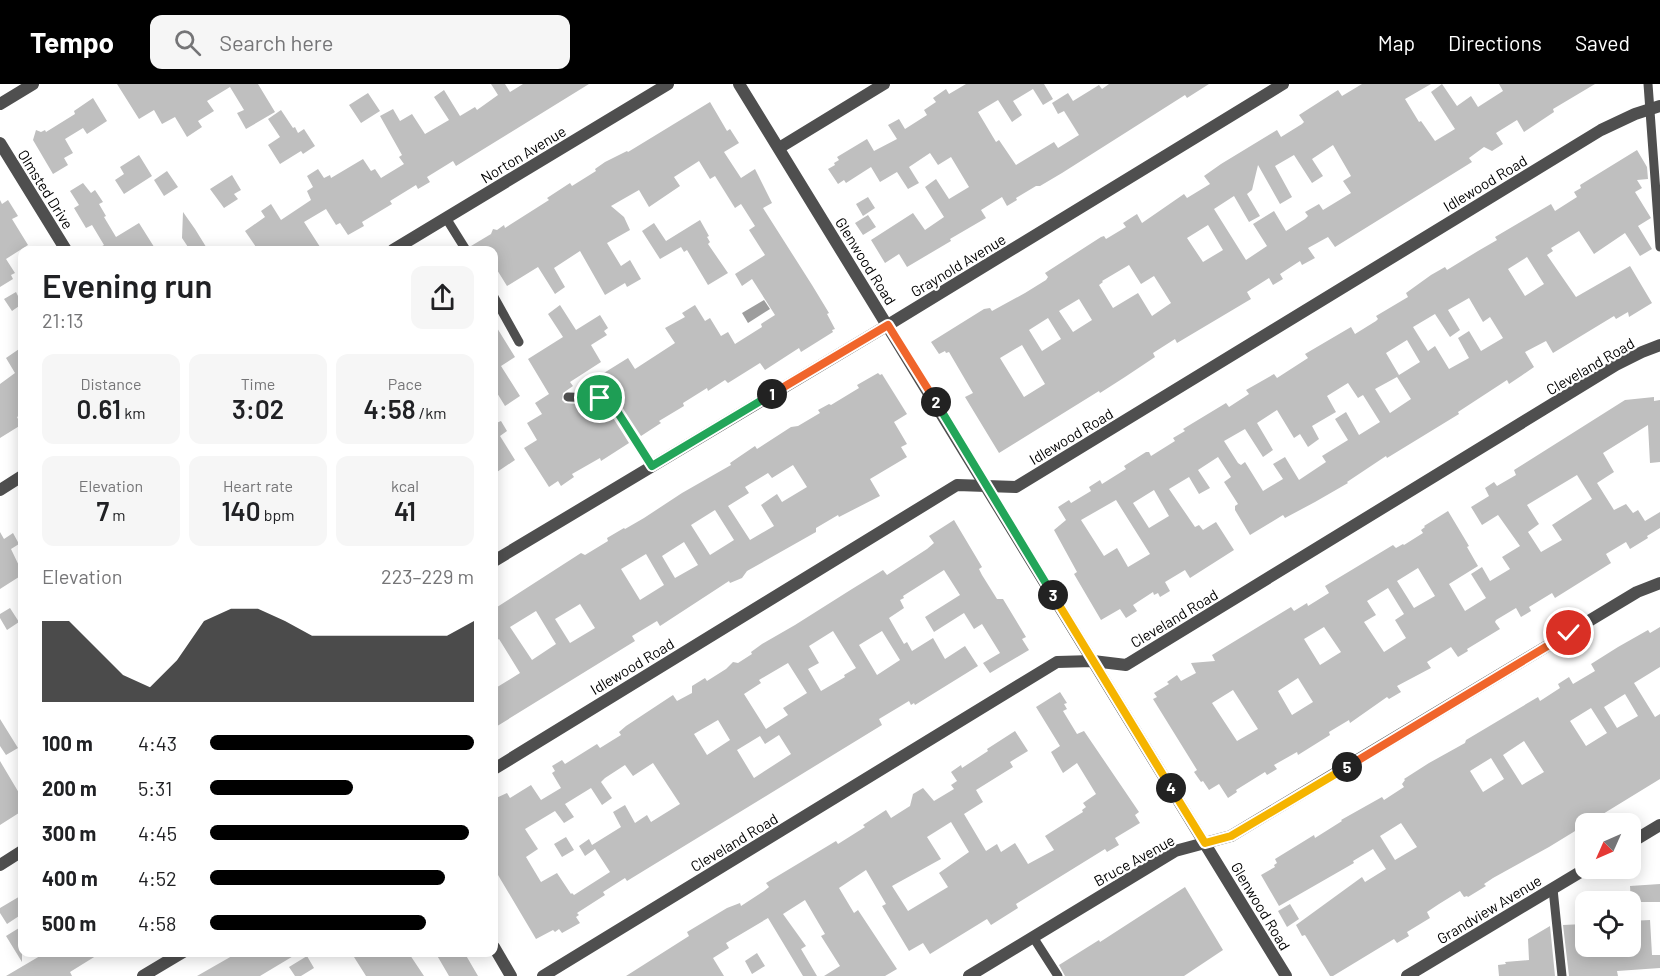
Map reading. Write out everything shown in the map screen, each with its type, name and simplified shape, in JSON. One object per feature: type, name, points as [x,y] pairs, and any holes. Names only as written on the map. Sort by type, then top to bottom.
[{"type":"street","points":[[0,104],[33,84]]},
{"type":"street","name":"Norton Avenue","points":[[400,246],[668,84]]},
{"type":"street","name":"Glenwood Road","points":[[739,84],[1286,976]]},
{"type":"street","points":[[779,148],[884,84]]},
{"type":"street","name":"Graynold Avenue","points":[[498,559],[888,325],[1283,84]]},
{"type":"street","name":"Idlewood Road","points":[[498,766],[957,485],[1016,487],[1601,130],[1654,108]]},
{"type":"street","name":"Olmsted Drive","points":[[0,143],[64,246]]},
{"type":"street","name":"Cleveland Road","points":[[543,976],[1057,662],[1094,661],[1126,665],[1616,366],[1660,345]]},
{"type":"street","points":[[0,490],[18,479]]},
{"type":"street","name":"Bruce Avenue","points":[[969,976],[1175,851],[1231,836],[1626,598],[1660,583]]},
{"type":"street","points":[[1641,836],[1660,825]]},
{"type":"street","points":[[0,865],[18,854]]},
{"type":"street","name":"Grandview Avenue","points":[[1407,976],[1575,875]]},
{"type":"street","points":[[498,954],[511,976]]},
{"type":"street","points":[[143,976],[175,957]]},
{"type":"lane","points":[[1648,84],[1654,108],[1660,247]]},
{"type":"lane","points":[[446,218],[464,246]]},
{"type":"lane","points":[[498,304],[519,342]]},
{"type":"lane","points":[[568,397],[600,398],[615,408],[652,466]]},
{"type":"lane","points":[[1553,889],[1562,976]]},
{"type":"lane","points":[[1033,937],[1058,976]]},
{"type":"shaded area","points":[[764,300],[770,309],[748,323],[742,313]]},
{"type":"building","points":[[117,84],[258,84],[275,112],[246,129],[237,113],[244,110],[230,87],[207,101],[214,111],[198,121],[202,127],[187,137],[175,117],[162,124],[154,110],[139,119]]},
{"type":"building","points":[[491,84],[505,84],[510,92],[523,84],[589,84],[456,166],[453,161],[427,177],[430,182],[418,189],[416,185],[390,201],[392,204],[362,222],[364,226],[348,235],[340,223],[336,225],[326,209],[304,222],[319,246],[255,246],[245,231],[265,217],[261,211],[271,204],[281,220],[311,200],[307,191],[313,187],[307,176],[318,169],[324,178],[330,175],[331,178],[363,159],[371,171],[375,169],[381,178],[404,164],[399,157],[402,155],[380,116],[393,109],[400,121],[412,114],[425,134],[449,120],[434,97],[444,90],[460,116],[475,107],[477,110],[498,95]]},
{"type":"building","points":[[966,84],[1044,84],[1053,99],[1043,105],[1033,89],[1013,101],[1022,115],[1012,122],[998,100],[978,112],[996,142],[999,140],[1016,165],[1054,142],[1058,148],[1079,135],[1064,111],[1058,114],[1052,103],[1068,93],[1073,101],[1099,85],[1102,89],[1109,84],[1209,84],[1187,98],[1185,95],[1062,173],[1016,198],[1017,200],[1007,206],[1002,197],[981,210],[986,218],[907,267],[899,254],[885,263],[871,240],[913,213],[925,230],[944,217],[925,187],[936,179],[949,199],[969,187],[951,157],[938,165],[930,153],[909,167],[919,183],[908,189],[897,172],[880,182],[871,167],[846,183],[844,180],[838,184],[828,169],[839,160],[837,157],[867,139],[874,151],[897,139],[888,125],[899,119],[905,129],[927,115],[924,110],[936,102],[933,98],[946,89],[949,94]]},
{"type":"building","points":[[1362,84],[1431,84],[1405,99],[1419,122],[1421,121],[1435,141],[1455,129],[1431,92],[1442,84],[1457,106],[1471,96],[1478,107],[1503,91],[1499,84],[1595,84],[1553,109],[1554,112],[1524,132],[1517,120],[1496,133],[1503,144],[1492,151],[1484,147],[1469,158],[1472,162],[1335,247],[1328,237],[1308,248],[1315,258],[1302,265],[1300,261],[1280,274],[1283,279],[1273,285],[1269,278],[1247,292],[1251,299],[1177,343],[1175,339],[1153,353],[1155,357],[1125,377],[999,453],[965,397],[973,393],[949,352],[939,354],[931,342],[984,309],[990,308],[992,311],[1046,280],[1048,277],[1045,273],[1101,237],[1104,236],[1106,239],[1126,227],[1123,223],[1137,214],[1142,223],[1184,194],[1187,198],[1210,184],[1204,176],[1221,164],[1277,130],[1281,137],[1302,124],[1304,122],[1299,115],[1338,90],[1342,96]],"holes":[[[1333,145],[1351,176],[1343,181],[1351,193],[1323,210],[1319,204],[1305,212],[1308,216],[1286,231],[1274,211],[1253,224],[1267,246],[1246,260],[1214,209],[1234,196],[1249,222],[1260,216],[1247,194],[1252,190],[1258,165],[1280,204],[1292,197],[1275,166],[1294,155],[1312,183],[1323,176],[1312,159]],[[1208,225],[1223,250],[1203,262],[1187,238]],[[1129,265],[1141,284],[1154,276],[1171,303],[1152,316],[1138,293],[1113,308],[1099,285]],[[1079,299],[1092,320],[1073,332],[1059,311]],[[1048,318],[1061,339],[1042,351],[1029,330]],[[1022,345],[1045,384],[1024,397],[1000,358]]]},
{"type":"building","points":[[368,93],[380,111],[361,123],[349,105]]},
{"type":"building","points":[[93,98],[107,121],[87,134],[83,128],[65,139],[73,153],[64,158],[68,165],[53,174],[33,140],[36,130],[46,132],[75,114],[74,111]]},
{"type":"building","points":[[710,102],[727,131],[730,129],[739,143],[724,152],[741,178],[755,169],[772,203],[763,208],[829,313],[827,314],[835,329],[801,352],[799,348],[765,370],[760,363],[728,383],[725,380],[708,391],[707,388],[683,403],[684,406],[659,421],[661,423],[641,436],[620,404],[607,394],[609,393],[599,376],[628,358],[635,369],[675,343],[665,328],[685,317],[682,313],[695,305],[705,321],[710,318],[721,336],[728,332],[735,344],[762,327],[761,324],[775,315],[752,279],[742,286],[735,274],[765,255],[749,230],[755,226],[741,204],[735,208],[715,176],[710,179],[699,161],[674,177],[680,186],[649,207],[639,190],[611,206],[624,217],[630,230],[607,243],[621,266],[630,260],[641,279],[627,287],[625,283],[605,295],[580,251],[554,268],[565,287],[555,294],[538,267],[507,286],[498,271],[498,246],[471,246],[491,234],[493,229],[497,230],[504,225],[505,228],[549,200],[547,198],[570,183],[572,186],[596,171],[595,169],[605,162],[628,152]]},
{"type":"building","points":[[281,110],[298,133],[304,129],[315,146],[303,154],[301,151],[280,164],[268,145],[280,137],[268,119]]},
{"type":"building","points":[[1637,150],[1647,167],[1648,179],[1637,180],[1642,188],[1635,192],[1651,218],[1638,226],[1652,249],[1640,256],[1625,233],[1594,254],[1579,231],[1551,248],[1553,251],[1547,255],[1576,297],[1630,266],[1652,303],[1629,317],[1628,312],[1616,319],[1614,316],[1553,353],[1546,341],[1525,352],[1534,367],[1509,384],[1507,380],[1458,412],[1459,414],[1387,458],[1386,456],[1348,483],[1285,518],[1283,515],[1250,535],[1235,510],[1238,504],[1224,482],[1231,477],[1218,457],[1198,470],[1210,488],[1199,494],[1189,477],[1169,489],[1195,527],[1199,525],[1203,530],[1216,522],[1234,550],[1190,578],[1185,570],[1165,582],[1170,591],[1160,597],[1158,593],[1154,595],[1153,592],[1133,605],[1137,611],[1126,618],[1120,609],[1101,620],[1074,574],[1077,572],[1054,530],[1066,520],[1058,507],[1069,500],[1071,503],[1091,491],[1089,487],[1100,480],[1102,484],[1126,469],[1124,466],[1146,452],[1149,452],[1151,456],[1175,441],[1173,438],[1185,431],[1183,429],[1226,403],[1229,407],[1249,394],[1246,390],[1274,374],[1277,378],[1308,358],[1305,354],[1351,327],[1355,334],[1376,321],[1378,319],[1376,316],[1408,297],[1406,293],[1431,275],[1445,267],[1447,270],[1497,240],[1495,237],[1551,204],[1555,211],[1577,197],[1574,192],[1581,188],[1580,185]],"holes":[[[1527,257],[1544,284],[1525,296],[1508,269]],[[1469,298],[1483,322],[1490,317],[1503,338],[1481,351],[1469,331],[1458,338],[1469,358],[1449,369],[1435,346],[1428,351],[1413,327],[1435,314],[1450,337],[1460,330],[1448,310]],[[1407,340],[1420,362],[1399,375],[1386,353]],[[1397,377],[1411,399],[1390,413],[1375,389]],[[1348,383],[1358,398],[1363,395],[1380,422],[1359,435],[1346,412],[1335,419],[1348,440],[1322,456],[1326,462],[1299,480],[1285,457],[1273,464],[1283,479],[1263,491],[1245,462],[1241,465],[1238,463],[1224,441],[1245,429],[1263,457],[1273,450],[1257,423],[1277,410],[1294,438],[1300,434],[1308,447],[1319,439],[1312,426],[1336,412],[1327,396]],[[1154,490],[1169,516],[1149,528],[1133,503]],[[1116,500],[1150,554],[1128,567],[1117,548],[1104,556],[1081,520]]]},
{"type":"building","points":[[139,155],[152,176],[124,194],[115,180],[124,174],[120,167]]},
{"type":"building","points":[[167,171],[178,187],[164,196],[154,180]]},
{"type":"building","points":[[232,175],[241,190],[234,194],[238,199],[224,208],[210,189]]},
{"type":"building","points":[[83,183],[91,193],[95,190],[103,202],[99,204],[106,216],[104,217],[116,237],[139,223],[153,246],[102,246],[104,245],[92,225],[86,228],[74,208],[79,205],[70,191]]},
{"type":"building","points":[[868,197],[875,208],[863,216],[856,204]]},
{"type":"building","points":[[0,200],[2,204],[8,200],[18,216],[12,219],[28,245],[18,246],[18,251],[6,259],[15,273],[11,275],[13,279],[0,287]]},
{"type":"building","points":[[183,212],[206,246],[187,246],[182,238]]},
{"type":"building","points":[[868,215],[876,227],[863,235],[855,223]]},
{"type":"building","points":[[700,220],[709,236],[707,237],[710,242],[708,244],[728,273],[708,285],[687,250],[684,252],[681,247],[660,259],[642,231],[654,223],[666,241]]},
{"type":"building","points":[[16,292],[18,307],[12,311],[4,299]]},
{"type":"building","points":[[560,305],[576,330],[600,315],[608,328],[604,331],[607,335],[591,345],[601,362],[570,382],[573,386],[563,393],[562,400],[565,403],[576,404],[580,411],[590,404],[598,405],[610,413],[629,443],[601,461],[600,458],[572,474],[574,477],[561,486],[558,481],[549,487],[524,448],[537,440],[527,423],[542,414],[535,403],[549,394],[528,359],[563,337],[548,314]]},
{"type":"building","points":[[498,329],[515,357],[501,366],[520,396],[505,406],[498,395]]},
{"type":"building","points":[[18,350],[18,427],[0,438],[0,384],[15,373],[6,358]]},
{"type":"building","points":[[878,373],[882,374],[907,414],[894,422],[907,444],[901,447],[907,457],[870,479],[880,496],[816,528],[816,532],[747,571],[742,578],[730,583],[729,581],[660,626],[657,621],[632,636],[635,641],[498,726],[498,687],[520,673],[498,640],[498,606],[581,553],[585,555],[608,541],[607,538],[731,465],[730,463],[755,446],[757,449],[791,427],[798,426],[820,413],[818,410],[859,388],[857,385]],"holes":[[[793,465],[807,487],[782,502],[777,494],[761,505],[774,526],[750,540],[728,506],[749,493],[745,487],[768,473],[772,478]],[[715,510],[734,540],[710,555],[691,525]],[[684,542],[698,565],[675,578],[662,556]],[[646,554],[664,585],[640,600],[621,569]],[[580,604],[595,628],[570,643],[555,619]],[[536,611],[556,644],[532,660],[510,627]]]},
{"type":"building","points":[[1654,397],[1654,401],[1660,400],[1660,462],[1650,463],[1648,425],[1603,453],[1614,472],[1597,483],[1614,510],[1626,504],[1633,513],[1638,510],[1645,521],[1660,512],[1660,528],[1630,549],[1626,542],[1606,554],[1611,563],[1555,598],[1552,593],[1529,607],[1531,611],[1521,617],[1516,608],[1496,620],[1500,629],[1458,657],[1451,647],[1427,662],[1431,668],[1397,686],[1401,692],[1389,699],[1387,697],[1350,723],[1349,720],[1329,732],[1330,735],[1298,755],[1297,752],[1274,765],[1277,769],[1267,775],[1265,772],[1236,790],[1237,792],[1228,798],[1219,784],[1209,790],[1203,781],[1201,782],[1194,772],[1197,770],[1153,699],[1157,697],[1154,693],[1169,684],[1167,682],[1177,675],[1181,681],[1196,673],[1191,663],[1215,661],[1212,655],[1291,607],[1294,611],[1307,603],[1308,606],[1329,593],[1325,586],[1393,545],[1396,548],[1404,545],[1423,533],[1421,530],[1424,526],[1448,511],[1478,566],[1449,584],[1465,611],[1486,598],[1471,574],[1482,567],[1490,581],[1510,569],[1502,557],[1520,546],[1498,515],[1482,525],[1471,507],[1489,496],[1485,488],[1494,482],[1497,486],[1516,475],[1514,470],[1625,400]],"holes":[[[1577,475],[1592,499],[1552,525],[1562,540],[1541,552],[1528,532],[1539,524],[1527,505]],[[1418,568],[1435,596],[1414,608],[1397,581]],[[1388,588],[1404,614],[1395,620],[1406,638],[1384,652],[1364,622],[1376,615],[1367,601]],[[1324,627],[1341,652],[1320,665],[1304,639]],[[1298,678],[1313,702],[1292,715],[1278,691]],[[1233,690],[1258,729],[1237,741],[1212,703]]]},
{"type":"building","points":[[501,421],[507,431],[500,436],[515,460],[498,471],[498,422]]},
{"type":"building","points":[[954,520],[982,567],[979,569],[982,575],[997,599],[1003,599],[1026,637],[1022,639],[1029,650],[990,673],[983,663],[1000,653],[982,624],[974,629],[964,613],[934,632],[925,617],[960,595],[944,570],[903,596],[904,598],[900,600],[904,608],[889,618],[904,644],[907,642],[912,651],[933,638],[945,659],[965,646],[978,666],[915,705],[914,703],[911,705],[909,701],[879,719],[882,725],[627,881],[625,878],[603,892],[605,895],[577,913],[579,915],[576,917],[580,923],[562,933],[559,929],[555,932],[553,930],[536,939],[498,875],[498,797],[507,793],[510,798],[531,785],[541,800],[561,788],[552,773],[555,771],[552,766],[562,760],[565,764],[597,744],[600,748],[621,735],[619,732],[626,726],[673,695],[677,701],[692,693],[692,686],[705,678],[707,681],[733,662],[738,663],[762,644],[883,570],[887,575],[934,543],[929,536]],"holes":[[[833,631],[856,668],[821,691],[808,669],[819,663],[809,646]],[[882,631],[900,660],[877,675],[859,645]],[[788,663],[807,693],[783,708],[788,715],[766,729],[744,694],[761,683],[759,680]],[[718,720],[730,740],[707,755],[694,734]],[[779,735],[791,754],[754,778],[737,750],[760,736],[765,744]],[[653,763],[680,804],[651,822],[647,815],[635,823],[625,805],[613,812],[621,827],[592,845],[589,839],[579,846],[585,856],[595,849],[610,872],[574,895],[557,873],[541,882],[526,857],[538,849],[525,829],[555,811],[564,823],[574,817],[565,804],[591,788],[602,805],[612,798],[601,782],[625,765],[633,776]]]},
{"type":"building","points":[[0,532],[4,539],[13,533],[18,542],[11,549],[18,564],[18,578],[0,589]]},
{"type":"building","points":[[10,608],[18,623],[7,630],[0,614]]},
{"type":"building","points":[[1660,627],[1660,667],[1634,683],[1655,717],[1660,714],[1660,779],[1604,813],[1575,813],[1575,831],[1493,878],[1484,884],[1486,886],[1468,897],[1464,897],[1460,891],[1427,912],[1430,918],[1407,932],[1409,936],[1397,943],[1394,939],[1330,976],[1305,935],[1302,936],[1296,925],[1362,877],[1365,882],[1386,869],[1373,849],[1353,861],[1354,863],[1279,906],[1261,875],[1275,867],[1277,863],[1275,859],[1314,835],[1315,838],[1382,797],[1384,800],[1404,787],[1402,784],[1404,779],[1538,697],[1540,701],[1560,688],[1558,684],[1569,677],[1573,684],[1595,671],[1591,664],[1648,630],[1650,633]],"holes":[[[1625,694],[1638,716],[1617,728],[1604,707]],[[1591,708],[1607,733],[1586,746],[1570,721]],[[1524,741],[1544,772],[1522,785],[1503,755]],[[1491,758],[1504,779],[1483,792],[1470,771]],[[1401,823],[1417,847],[1395,860],[1380,836]]]},
{"type":"building","points":[[1060,692],[1067,703],[1064,704],[1067,709],[1063,711],[1077,734],[1084,731],[1139,812],[1135,815],[1140,823],[1115,838],[1119,845],[1107,852],[1105,849],[1016,904],[1018,908],[991,925],[987,919],[930,954],[923,943],[909,951],[882,906],[886,904],[866,870],[839,888],[854,913],[858,910],[897,969],[885,976],[824,976],[840,966],[821,936],[825,934],[805,900],[783,914],[806,946],[801,949],[817,976],[803,976],[768,918],[726,943],[729,948],[713,958],[724,976],[626,976],[689,936],[687,932],[727,908],[740,903],[741,906],[769,887],[766,883],[836,841],[838,844],[886,810],[891,818],[910,806],[913,794],[923,788],[934,801],[954,789],[951,785],[957,781],[951,772],[961,765],[962,768],[1015,731],[1028,751],[1010,762],[1013,767],[976,790],[983,802],[964,814],[986,851],[997,844],[1001,852],[1015,843],[1028,864],[1054,850],[1045,836],[1083,812],[1082,810],[1086,807],[1083,803],[1096,794],[1077,763],[1063,773],[1051,752],[1060,746],[1036,707]],"holes":[[[951,822],[969,852],[939,873],[948,887],[908,911],[892,886],[941,859],[927,837]]]},
{"type":"building","points":[[0,719],[18,748],[6,755],[0,746]]},
{"type":"building","points":[[0,761],[18,791],[18,814],[0,825]]},
{"type":"building","points":[[566,837],[574,850],[562,857],[554,844]]},
{"type":"building","points":[[1660,884],[1660,902],[1641,902],[1641,891],[1630,891],[1630,886]]},
{"type":"building","points":[[1185,887],[1223,950],[1184,976],[1065,976],[1059,965],[1099,940],[1100,942]]},
{"type":"building","points":[[18,897],[18,917],[7,924],[0,913],[0,908]]},
{"type":"building","points":[[1290,904],[1299,919],[1287,927],[1278,911]]},
{"type":"building","points":[[1641,920],[1650,920],[1652,955],[1660,955],[1660,968],[1617,971],[1618,976],[1569,976],[1563,925],[1575,924],[1575,957],[1641,957]]},
{"type":"building","points":[[1550,926],[1555,976],[1499,976],[1498,965],[1506,964],[1505,962],[1529,960],[1528,939]]},
{"type":"building","points":[[18,929],[18,956],[6,936]]},
{"type":"building","points":[[757,953],[765,966],[752,974],[745,961]]},
{"type":"building","points":[[38,957],[94,957],[70,972],[72,976],[6,976]]},
{"type":"building","points":[[230,957],[292,957],[260,976],[197,976]]},
{"type":"building","points":[[308,957],[314,968],[301,976],[295,976],[289,967]]},
{"type":"building","points":[[354,957],[411,957],[424,976],[366,976]]},
{"type":"building","points":[[438,957],[467,957],[478,976],[449,976]]},
{"type":"route","points":[[600,398],[615,408],[652,466],[888,325],[1205,843],[1231,836],[1569,633]]}]
